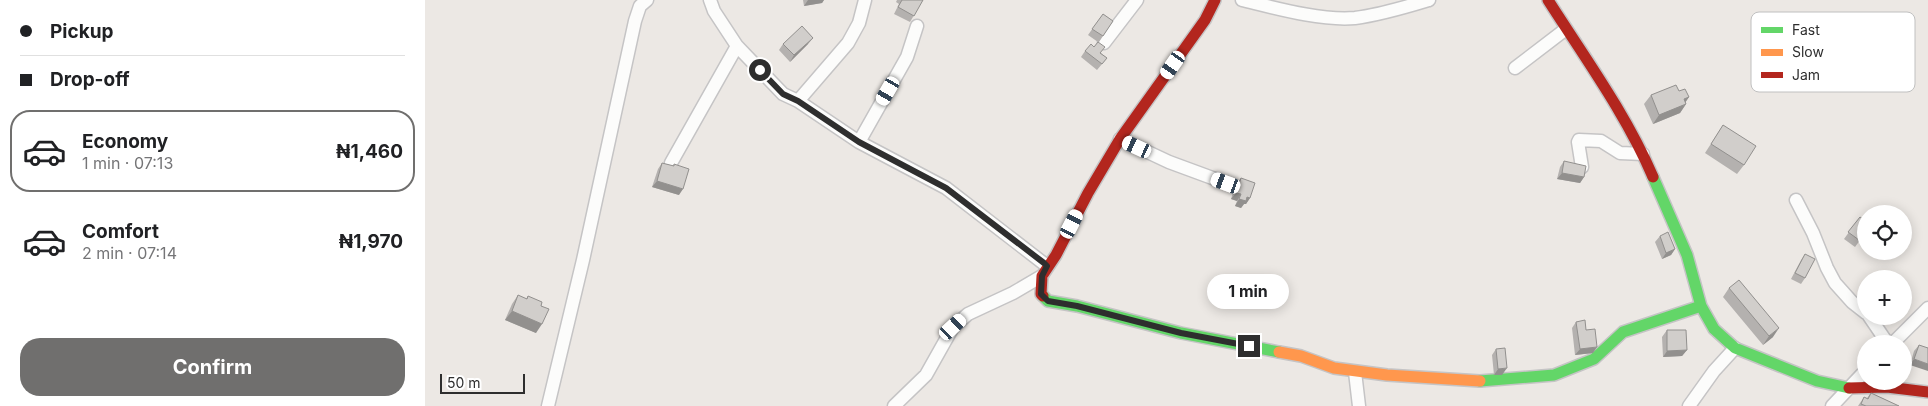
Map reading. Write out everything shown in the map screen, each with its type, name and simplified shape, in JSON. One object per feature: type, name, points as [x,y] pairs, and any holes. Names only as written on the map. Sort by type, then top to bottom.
[{"type":"street","points":[[547,406],[583,260],[635,20],[640,6],[647,0]]},
{"type":"street","points":[[704,0],[710,0],[737,46],[783,94],[798,101],[859,142],[946,188],[1045,271]]},
{"type":"street","points":[[798,101],[848,43],[859,23],[865,0]]},
{"type":"street","points":[[1104,43],[1137,0]]},
{"type":"street","points":[[894,406],[926,374],[953,327],[968,314],[1013,293],[1045,271],[1056,255],[1088,193],[1120,139],[1205,20],[1215,0]]},
{"type":"street","points":[[1242,0],[1313,16],[1355,18],[1429,0]]},
{"type":"street","points":[[1547,0],[1618,108],[1643,154],[1687,254],[1701,306],[1714,329],[1735,348],[1817,381],[1848,388],[1857,387]]},
{"type":"street","points":[[859,142],[907,57],[917,26]]},
{"type":"street","points":[[1515,68],[1566,29]]},
{"type":"street","points":[[671,163],[737,46]]},
{"type":"street","points":[[1120,139],[1169,162],[1226,183]]},
{"type":"street","points":[[1583,167],[1579,140],[1601,141],[1620,153],[1643,154]]},
{"type":"street","points":[[1795,200],[1813,233],[1827,268],[1835,282],[1857,306]]},
{"type":"street","points":[[1045,271],[1041,294],[1048,301],[1077,306],[1181,333],[1301,356],[1334,368],[1355,372],[1474,381],[1554,375],[1594,359],[1623,332],[1701,306]]},
{"type":"street","points":[[1901,335],[1928,308]]},
{"type":"street","points":[[1689,406],[1714,371],[1735,348]]},
{"type":"street","points":[[1355,372],[1359,406]]},
{"type":"street","points":[[1831,406],[1857,379]]},
{"type":"street","points":[[1912,389],[1928,392]]},
{"type":"building","points":[[902,0],[923,0],[914,16],[898,7]]},
{"type":"building","points":[[1103,14],[1113,21],[1103,36],[1092,29]]},
{"type":"building","points":[[802,26],[813,38],[794,55],[783,44]]},
{"type":"building","points":[[1098,42],[1105,47],[1100,53],[1107,58],[1102,64],[1085,51],[1091,44],[1094,47]]},
{"type":"building","points":[[1676,85],[1679,91],[1685,89],[1689,97],[1684,99],[1686,104],[1659,115],[1651,95]]},
{"type":"building","points":[[1723,125],[1756,146],[1744,165],[1711,144]]},
{"type":"building","points":[[1564,161],[1586,166],[1584,177],[1562,173]]},
{"type":"building","points":[[662,163],[674,166],[674,164],[689,169],[683,189],[657,181]]},
{"type":"building","points":[[1241,178],[1255,183],[1250,198],[1247,197],[1246,201],[1239,199],[1241,194],[1236,193]]},
{"type":"building","points":[[1857,221],[1857,239],[1848,232]]},
{"type":"building","points":[[1668,232],[1675,249],[1666,253],[1660,236]]},
{"type":"building","points":[[1805,254],[1815,259],[1805,278],[1795,273]]},
{"type":"building","points":[[1739,280],[1779,328],[1769,336],[1729,288]]},
{"type":"building","points":[[518,295],[527,299],[528,296],[542,302],[541,306],[549,309],[542,324],[512,311]]},
{"type":"building","points":[[1585,320],[1586,330],[1595,329],[1597,347],[1580,349],[1576,322]]},
{"type":"building","points":[[1667,330],[1686,330],[1687,350],[1667,351]]},
{"type":"building","points":[[1919,345],[1928,348],[1928,364],[1914,359]]},
{"type":"building","points":[[1505,348],[1507,368],[1498,369],[1496,349]]},
{"type":"building","points":[[1871,393],[1899,406],[1866,406],[1861,404],[1864,397],[1868,399]]},
{"type":"traffic: fast","points":[[1653,177],[1687,255],[1701,306],[1714,329],[1735,348],[1817,381],[1849,388]]},
{"type":"traffic: fast","points":[[1043,296],[1048,301],[1077,306],[1181,333],[1279,352]]},
{"type":"traffic: fast","points":[[1480,381],[1554,375],[1594,359],[1623,332],[1701,306]]},
{"type":"traffic: slow","points":[[1279,352],[1301,356],[1334,368],[1387,375],[1480,381]]},
{"type":"traffic: jam","points":[[1043,296],[1041,294],[1042,276],[1056,255],[1088,193],[1120,139],[1205,20],[1215,0]]},
{"type":"traffic: jam","points":[[1548,0],[1618,109],[1653,177]]},
{"type":"traffic: jam","points":[[1849,388],[1887,387],[1928,392]]},
{"type":"route","points":[[760,70],[783,94],[798,101],[859,142],[946,188],[1044,263],[1047,266],[1040,286],[1043,298],[1048,301],[1077,306],[1181,333],[1249,346]]}]
